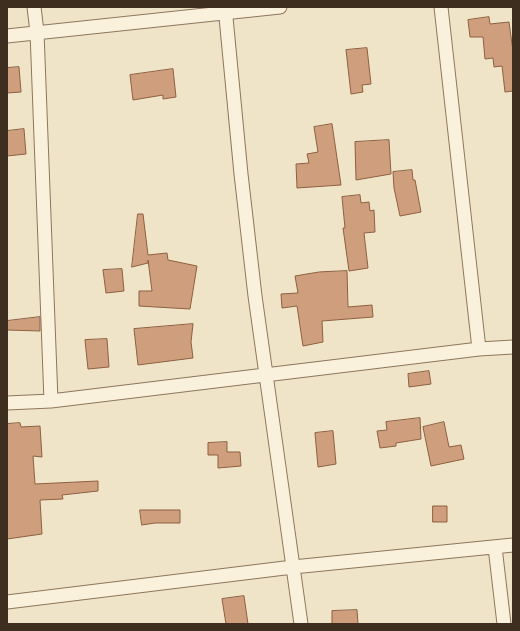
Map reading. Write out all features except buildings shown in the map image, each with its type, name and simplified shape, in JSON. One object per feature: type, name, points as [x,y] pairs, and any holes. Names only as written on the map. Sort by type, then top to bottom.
[{"type":"street","points":[[34,7],[37,32],[51,401]]},
{"type":"street","points":[[7,36],[225,10],[280,7]]},
{"type":"street","points":[[441,7],[479,349]]},
{"type":"street","points":[[225,10],[241,174],[266,376],[301,624]]},
{"type":"street","points":[[7,403],[51,401],[479,349],[513,347]]},
{"type":"street","points":[[7,602],[294,566],[513,545]]},
{"type":"street","points":[[495,547],[504,624]]}]
